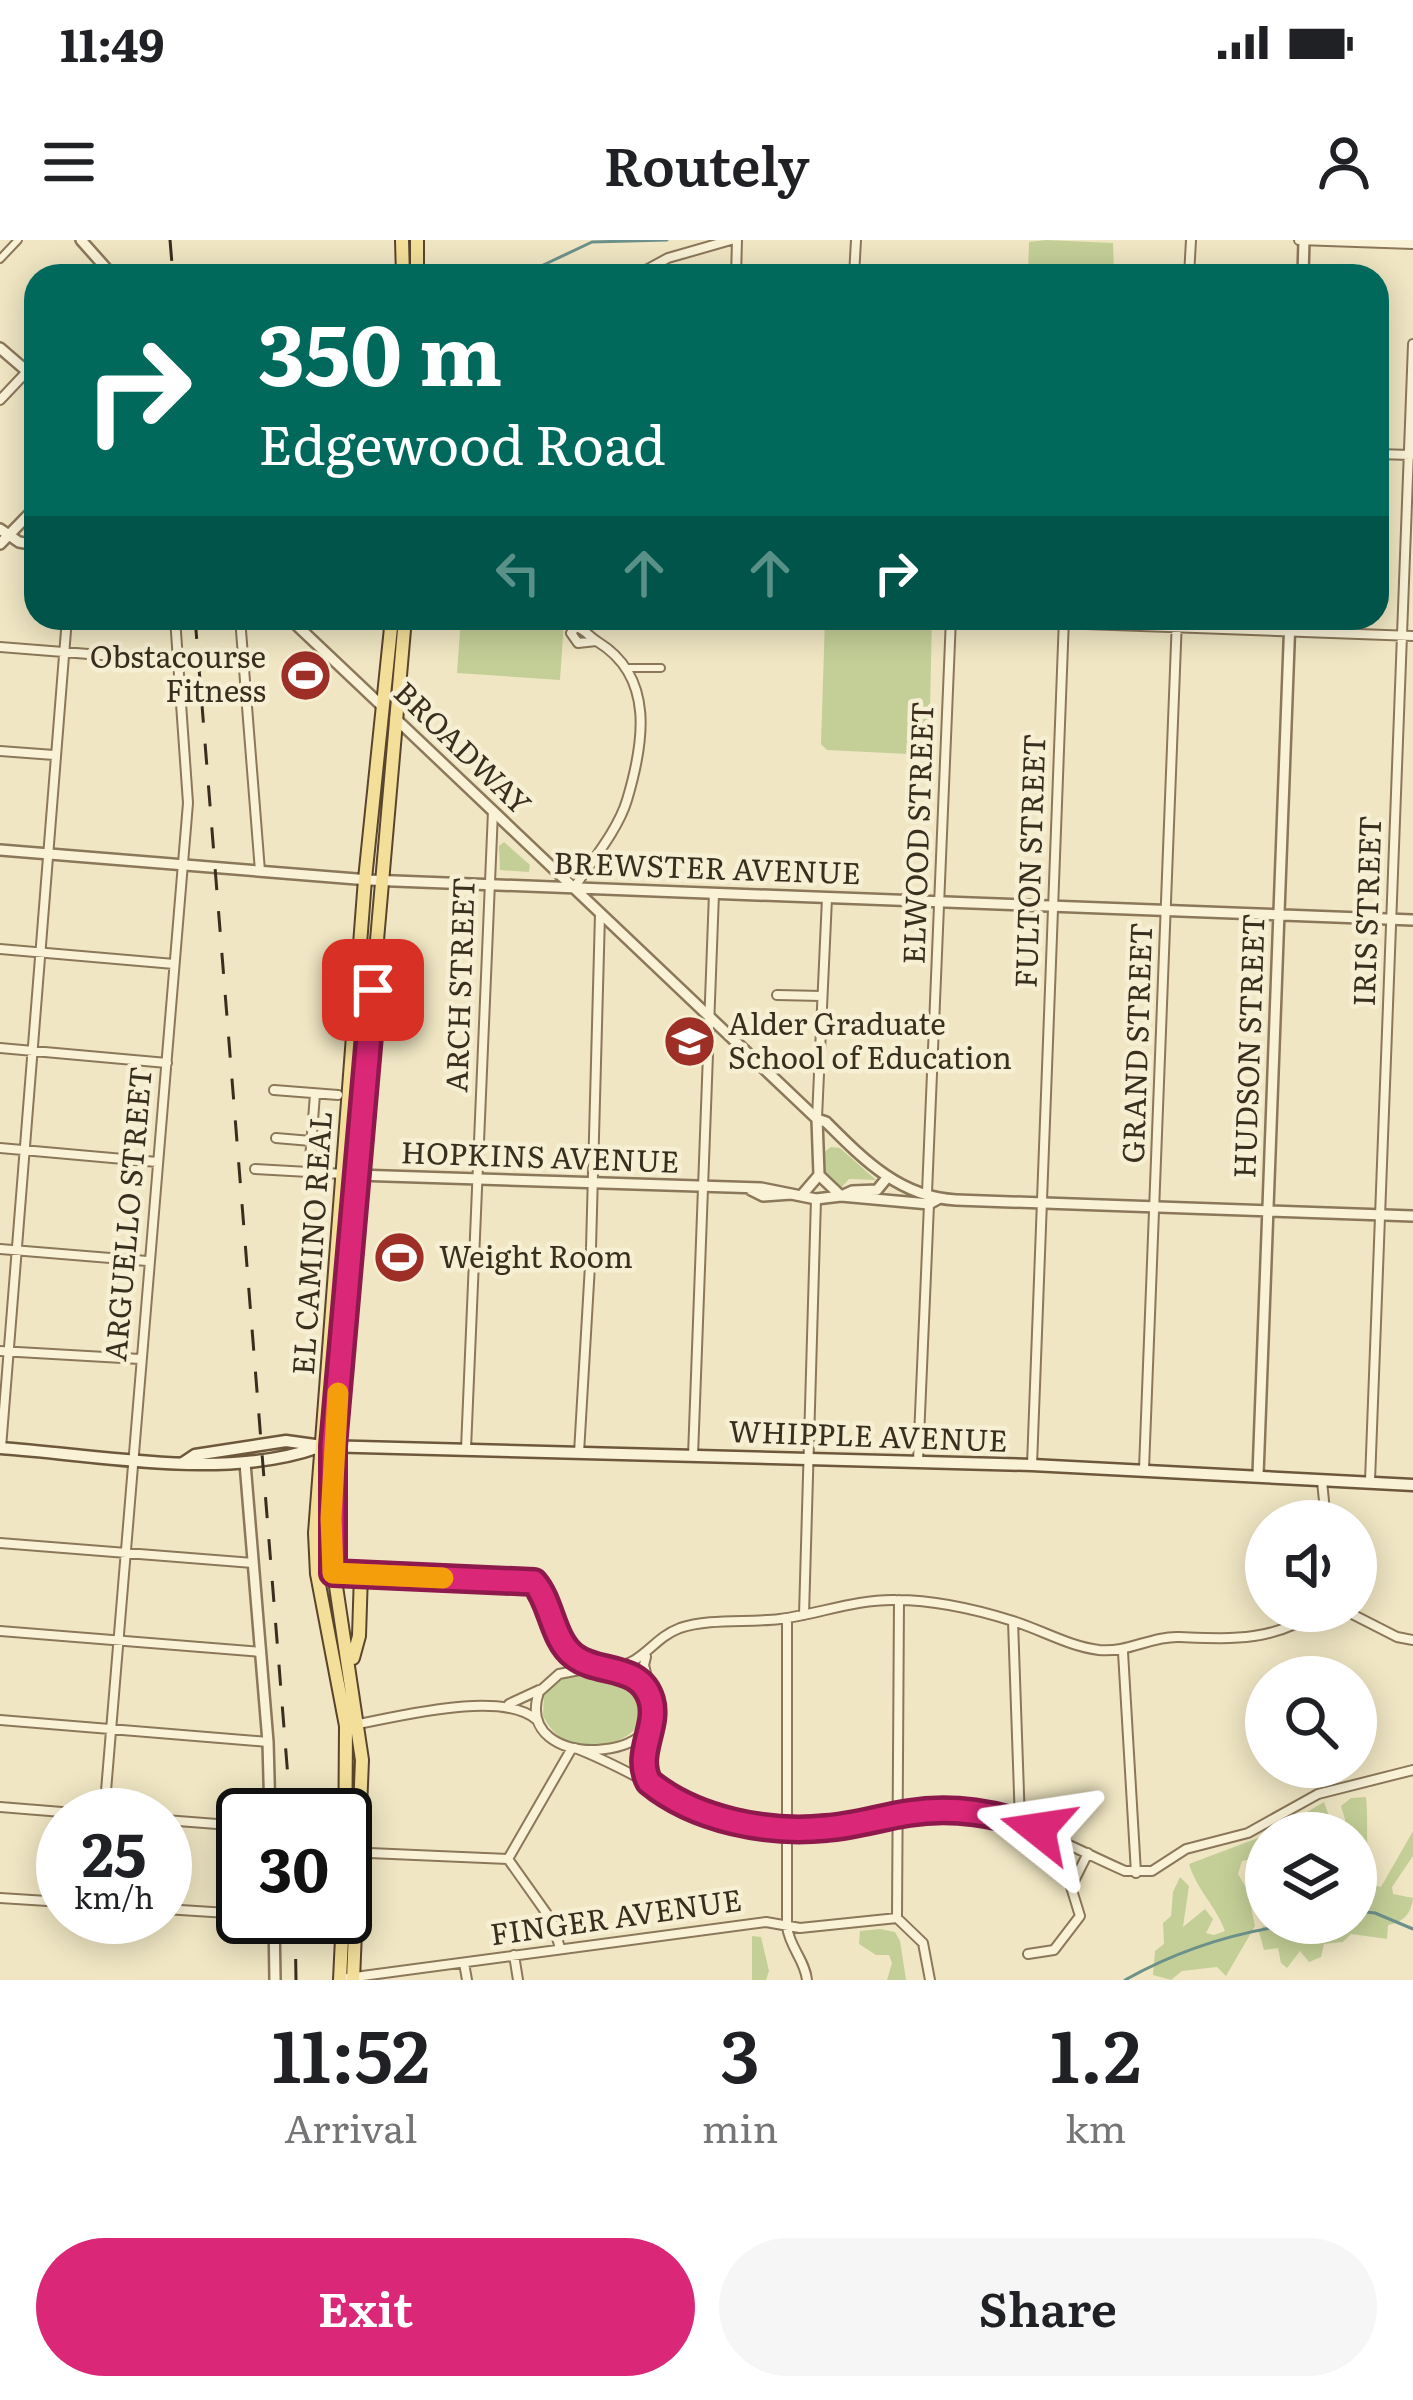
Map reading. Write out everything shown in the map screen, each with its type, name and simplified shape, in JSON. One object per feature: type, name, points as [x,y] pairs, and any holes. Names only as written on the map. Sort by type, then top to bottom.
[{"type":"main road","name":"EL CAMINO REAL","points":[[352,1725],[317,1574],[315,1533],[327,1446],[391,630]]},
{"type":"main road","name":"EL CAMINO REAL","points":[[373,879],[404,630]]},
{"type":"main road","name":"WHIPPLE AVENUE","points":[[183,1462],[195,1455],[299,1441],[327,1446],[807,1462],[1144,1469],[1413,1484]]},
{"type":"main road","name":"EL CAMINO REAL","points":[[327,1446],[333,1573],[351,1665],[352,1788]]},
{"type":"main road","name":"WHIPPLE AVENUE","points":[[0,1448],[210,1467],[327,1446]]},
{"type":"main road","points":[[351,1665],[359,1636],[361,1574]]},
{"type":"main road","points":[[345,1944],[347,1979]]},
{"type":"main road","name":"EL CAMINO REAL","points":[[347,1979],[348,1944]]},
{"type":"street","points":[[0,259],[18,240]]},
{"type":"street","points":[[81,240],[102,264]]},
{"type":"street","points":[[657,264],[734,240]]},
{"type":"street","points":[[1302,240],[1413,244]]},
{"type":"street","name":"IRIS STREET","points":[[1370,1480],[1408,636],[1413,344]]},
{"type":"street","points":[[0,348],[24,370]]},
{"type":"street","points":[[0,400],[24,381]]},
{"type":"street","points":[[0,1448],[4,1351],[17,1250],[66,630]]},
{"type":"street","name":"ARGUELLO STREET","points":[[105,1788],[121,1642],[147,1262],[184,865],[188,779],[176,630]]},
{"type":"street","points":[[241,630],[260,871]]},
{"type":"street","name":"BROADWAY","points":[[302,630],[817,1119],[826,1122],[886,1179],[931,1199]]},
{"type":"street","name":"ELWOOD STREET","points":[[918,1462],[951,630]]},
{"type":"street","name":"FULTON STREET","points":[[1032,1465],[1064,630]]},
{"type":"street","name":"GRAND STREET","points":[[1144,1469],[1177,630]]},
{"type":"street","points":[[1265,630],[1408,636]]},
{"type":"street","name":"HUDSON STREET","points":[[1258,1475],[1290,632]]},
{"type":"street","points":[[574,888],[626,801],[640,709],[629,668],[608,646],[596,641]]},
{"type":"street","points":[[0,647],[178,661]]},
{"type":"street","points":[[629,668],[661,668]]},
{"type":"street","points":[[0,751],[54,755]]},
{"type":"street","name":"ARCH STREET","points":[[466,1449],[493,812]]},
{"type":"street","name":"BREWSTER AVENUE","points":[[0,850],[373,879],[1413,920]]},
{"type":"street","points":[[693,1456],[714,893]]},
{"type":"street","points":[[827,898],[817,1119],[819,1175],[841,1196]]},
{"type":"street","points":[[579,1453],[600,914]]},
{"type":"street","points":[[0,949],[174,964]]},
{"type":"street","points":[[778,995],[822,996]]},
{"type":"street","points":[[0,1048],[167,1063]]},
{"type":"street","points":[[274,1090],[338,1095]]},
{"type":"street","points":[[309,1173],[315,1094]]},
{"type":"street","points":[[276,1138],[311,1142]]},
{"type":"street","points":[[818,1148],[839,1142],[862,1158]]},
{"type":"street","points":[[0,1148],[157,1162]]},
{"type":"street","name":"HOPKINS AVENUE","points":[[256,1169],[751,1190],[763,1196],[816,1199],[931,1199]]},
{"type":"street","points":[[796,1195],[819,1175]]},
{"type":"street","name":"HOPKINS AVENUE","points":[[841,1196],[877,1190],[886,1179]]},
{"type":"street","points":[[804,1615],[816,1199]]},
{"type":"street","points":[[931,1199],[1413,1216]]},
{"type":"street","points":[[0,1250],[147,1262]]},
{"type":"street","points":[[4,1351],[140,1359]]},
{"type":"street","points":[[245,1463],[269,1788]]},
{"type":"street","points":[[1322,1481],[1324,1500]]},
{"type":"street","points":[[0,1543],[254,1563]]},
{"type":"street","points":[[333,1573],[534,1582],[564,1646],[581,1660],[638,1680],[650,1696],[643,1766],[654,1786]]},
{"type":"street","points":[[899,1600],[897,1918],[923,1943],[930,1980]]},
{"type":"street","points":[[611,1668],[646,1655],[667,1635],[686,1627],[787,1618],[856,1602],[899,1600],[1013,1621],[1059,1640],[1123,1652],[1169,1637],[1239,1640],[1276,1632]]},
{"type":"street","points":[[787,1618],[787,1927],[789,1943],[806,1969],[807,1980]]},
{"type":"street","points":[[1013,1621],[1020,1822]]},
{"type":"street","points":[[1377,1626],[1412,1642]]},
{"type":"street","points":[[0,1630],[261,1652]]},
{"type":"street","points":[[541,1726],[536,1701],[562,1663],[564,1646]]},
{"type":"street","points":[[1123,1652],[1136,1873]]},
{"type":"street","points":[[574,1748],[604,1750],[639,1736],[651,1717],[646,1655]]},
{"type":"street","points":[[352,1725],[499,1706],[523,1699],[569,1670],[599,1666]]},
{"type":"street","points":[[499,1706],[523,1710],[554,1740],[610,1761],[708,1814],[786,1828],[830,1828],[962,1812],[1020,1822],[1136,1873],[1152,1871],[1195,1846],[1248,1833],[1318,1794],[1413,1770]]},
{"type":"street","points":[[0,1720],[268,1742]]},
{"type":"street","points":[[508,1859],[574,1748]]},
{"type":"street","points":[[0,1807],[36,1810]]},
{"type":"street","points":[[372,1853],[508,1859]]},
{"type":"street","points":[[1028,1954],[1054,1950],[1080,1916],[1072,1887],[1088,1853]]},
{"type":"street","points":[[508,1859],[552,1921],[560,1948]]},
{"type":"street","points":[[0,1898],[36,1900]]},
{"type":"street","name":"FINGER AVENUE","points":[[347,1979],[766,1922],[787,1927],[897,1918]]},
{"type":"street","points":[[274,1944],[275,1980]]},
{"type":"street","points":[[514,1955],[518,1980]]},
{"type":"street","points":[[464,1963],[467,1980]]},
{"type":"green space","points":[[1029,242],[1113,243],[1114,264],[1028,264]]},
{"type":"green space","points":[[460,630],[563,630],[560,680],[457,673]]},
{"type":"green space","points":[[825,630],[932,630],[929,755],[827,750],[821,744]]},
{"type":"green space","points":[[504,842],[530,865],[529,872],[500,870],[499,846]]},
{"type":"green space","points":[[840,1148],[876,1180],[849,1179],[842,1187],[832,1186],[822,1166],[824,1152]]},
{"type":"green space","points":[[599,1672],[633,1682],[647,1698],[645,1716],[632,1732],[611,1743],[587,1747],[563,1739],[543,1716],[544,1695],[562,1678]]},
{"type":"green space","points":[[1366,1797],[1366,1812],[1343,1812],[1341,1806],[1351,1798]]},
{"type":"green space","points":[[1324,1802],[1328,1812],[1307,1812]]},
{"type":"green space","points":[[1413,1831],[1413,1856],[1392,1887],[1393,1894],[1413,1898],[1402,1920],[1388,1925],[1387,1939],[1377,1938],[1377,1886],[1381,1887]]},
{"type":"green space","points":[[1245,1843],[1245,1860],[1238,1874],[1245,1886],[1245,1943],[1226,1976],[1217,1967],[1182,1971],[1171,1980],[1153,1975],[1155,1951],[1164,1944],[1163,1923],[1171,1916],[1180,1877],[1189,1886],[1183,1927],[1205,1909],[1213,1919],[1206,1933],[1225,1931],[1189,1864]]},
{"type":"green space","points":[[860,1931],[895,1932],[900,1941],[906,1980],[887,1980],[892,1963],[889,1955],[876,1955],[859,1944]]},
{"type":"green space","points":[[752,1936],[761,1937],[769,1971],[766,1980],[752,1980]]},
{"type":"green space","points":[[1262,1944],[1324,1944],[1321,1957],[1309,1962],[1300,1951],[1287,1968],[1278,1948],[1264,1950]]},
{"type":"waterway","points":[[545,264],[592,242],[667,240]]},
{"type":"waterway","points":[[1377,1914],[1413,1929]]},
{"type":"waterway","points":[[1125,1980],[1167,1959],[1245,1933]]},
{"type":"railway","points":[[170,240],[172,264]]},
{"type":"railway","points":[[196,630],[289,1788]]},
{"type":"railway","points":[[295,1944],[296,1980]]},
{"type":"slow traffic","points":[[338,1393],[333,1573],[443,1578]]},
{"type":"place","name":"Obstacourse Fitness","points":[[305,675]]},
{"type":"place","name":"Alder Graduate School of Education","points":[[689,1042]]},
{"type":"place","name":"Weight Room","points":[[400,1258]]},
{"type":"route","points":[[373,990],[333,1446],[333,1573],[534,1582],[569,1652],[630,1675],[650,1696],[653,1713],[643,1757],[649,1782],[708,1814],[772,1828],[817,1829],[909,1813],[962,1812],[1007,1818],[1038,1829]]}]
